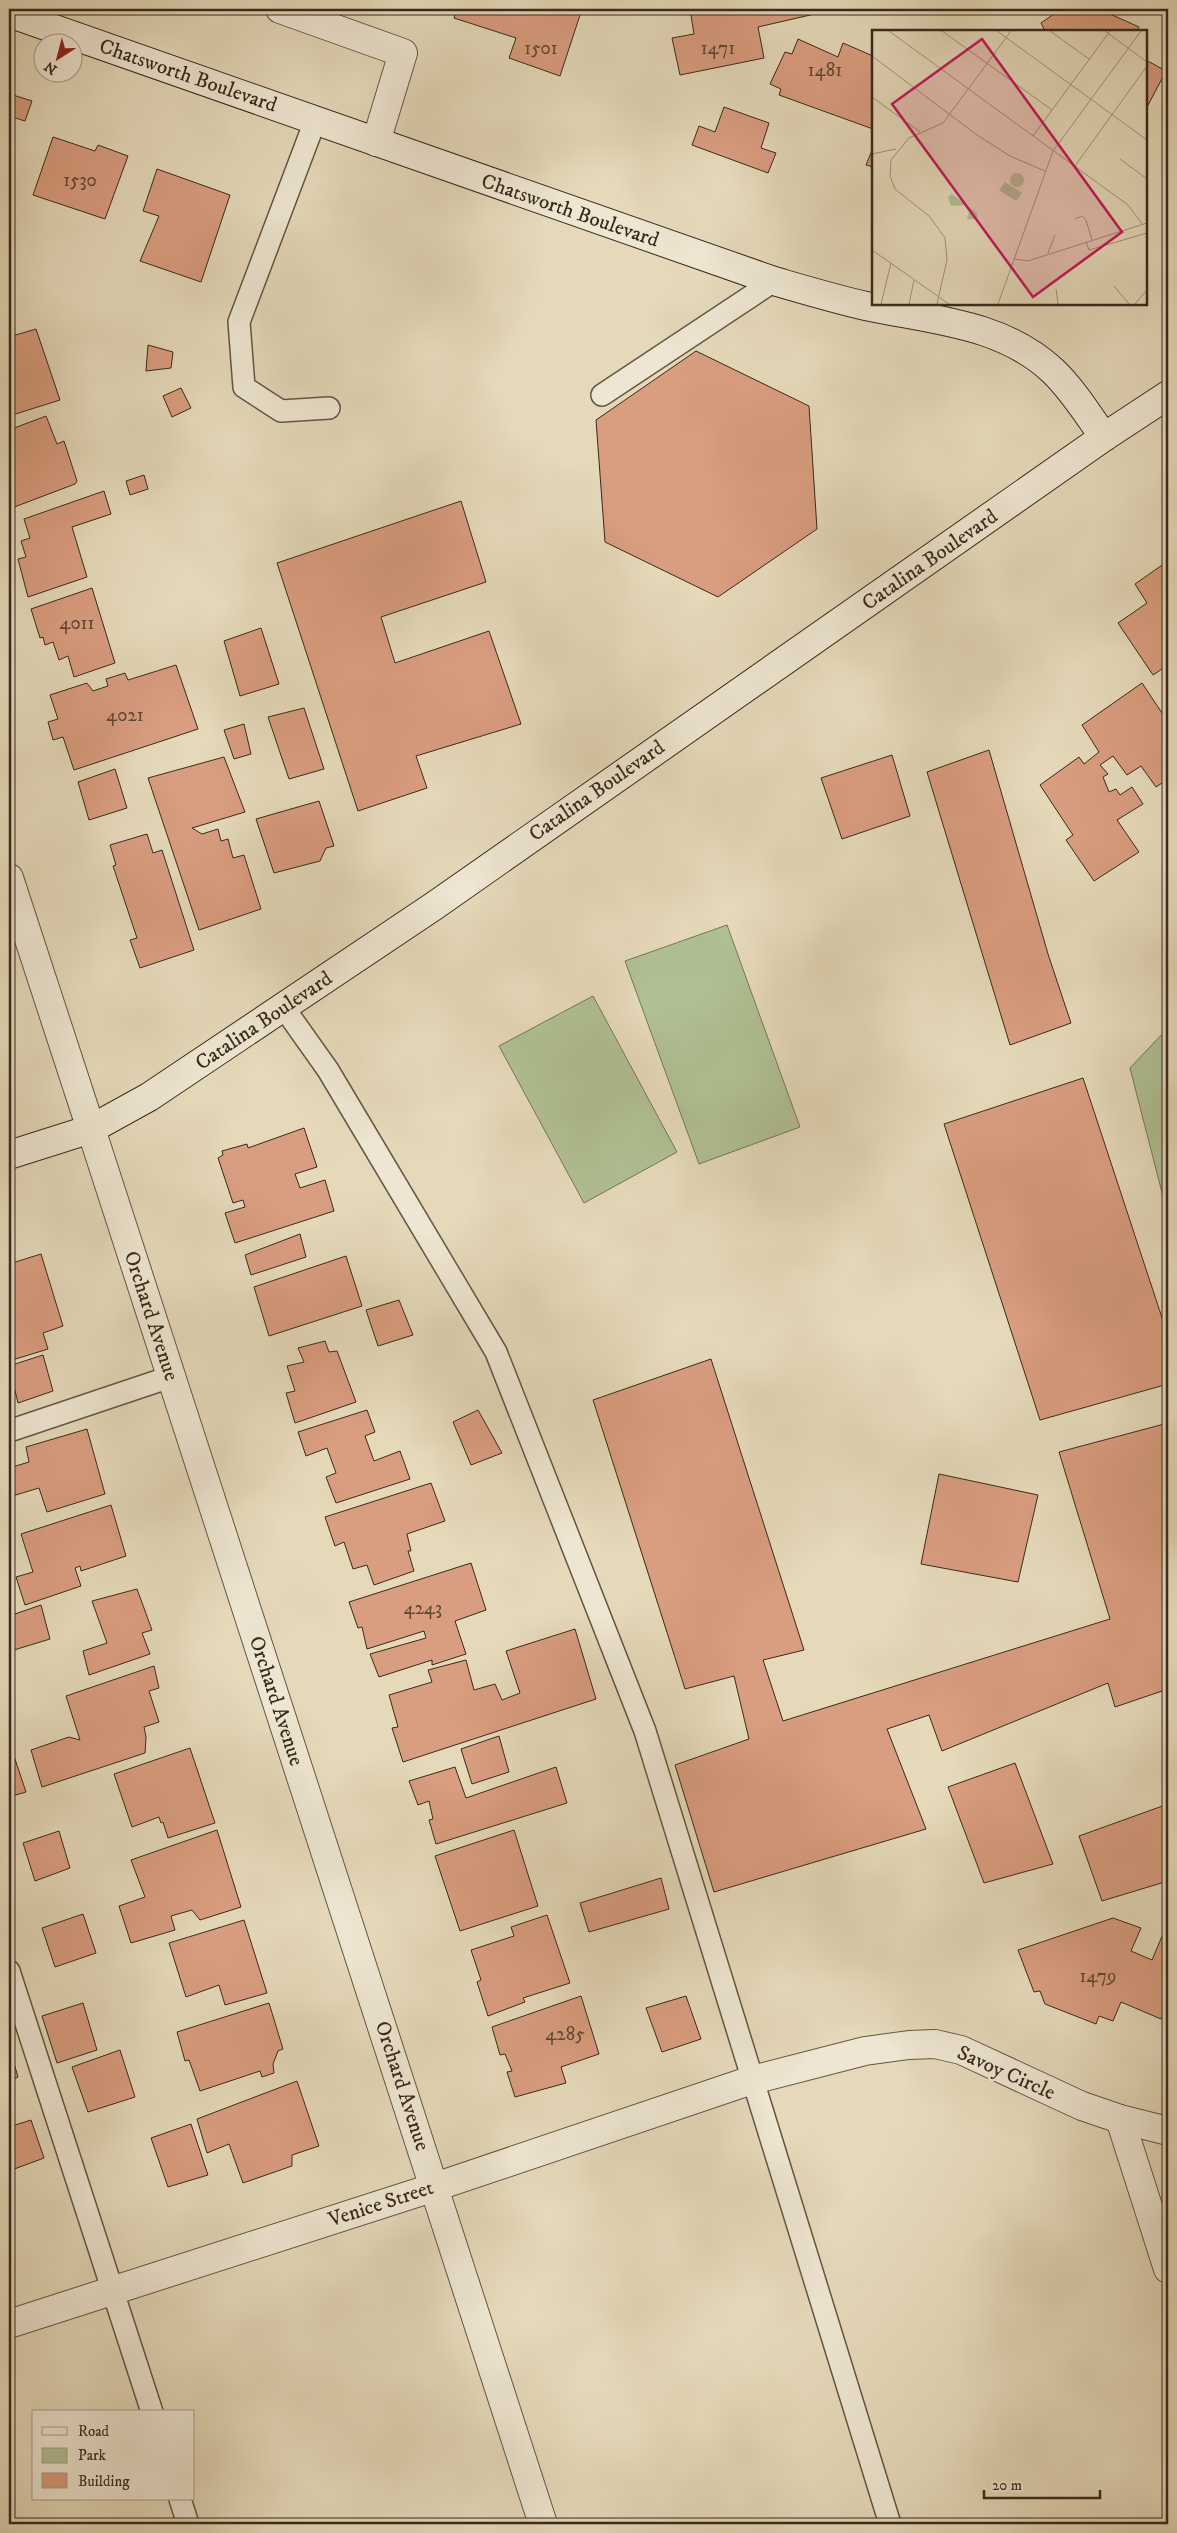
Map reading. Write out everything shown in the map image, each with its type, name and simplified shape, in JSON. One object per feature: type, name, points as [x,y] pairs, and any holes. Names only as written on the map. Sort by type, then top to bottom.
[{"type":"street","points":[[280,9],[404,53],[376,142]]},
{"type":"street","name":"Chatsworth Boulevard","points":[[9,13],[774,281],[858,304],[966,325],[1001,337],[1053,370],[1104,437]]},
{"type":"street","name":"Catalina Boulevard","points":[[9,1155],[91,1129],[149,1097],[284,1008],[872,601],[1104,437],[1168,395]]},
{"type":"street","name":"Orchard Avenue","points":[[9,878],[543,2524]]},
{"type":"street","name":"Savoy Circle","points":[[752,2080],[865,2051],[910,2044],[935,2044],[960,2050],[1046,2092],[1120,2119],[1168,2131]]},
{"type":"street","name":"Venice Street","points":[[9,2324],[435,2187],[752,2080]]},
{"type":"street","points":[[1120,2119],[1168,2269]]},
{"type":"lane","points":[[315,121],[239,322],[244,387],[281,411],[329,408]]},
{"type":"lane","points":[[602,394],[774,281]]},
{"type":"lane","points":[[284,1008],[328,1070],[496,1352],[645,1731],[890,2524]]},
{"type":"lane","points":[[9,1431],[170,1377]]},
{"type":"lane","points":[[9,1971],[151,2410]]},
{"type":"lane","points":[[180,2500],[188,2524]]},
{"type":"green space","points":[[727,925],[800,1127],[699,1164],[625,961]]},
{"type":"green space","points":[[593,996],[677,1152],[584,1203],[499,1046]]},
{"type":"green space","points":[[1168,1030],[1168,1216],[1130,1068]]},
{"type":"building","points":[[457,9],[582,9],[560,76],[509,58],[516,38],[454,18]]},
{"type":"building","points":[[690,9],[818,9],[819,13],[758,27],[764,58],[680,75],[672,38],[694,34]]},
{"type":"building","points":[[1061,9],[1066,12],[1067,9],[1099,9],[1139,27],[1138,30],[1042,30],[1044,29],[1041,23]]},
{"type":"building","points":[[798,39],[838,57],[843,43],[872,56],[872,129],[779,95],[781,89],[770,84],[785,52],[792,54]]},
{"type":"building","points":[[1147,61],[1166,71],[1147,107]]},
{"type":"building","points":[[10,94],[32,101],[25,121],[9,116]]},
{"type":"building","points":[[724,107],[769,123],[761,148],[776,153],[768,173],[692,145],[699,126],[715,132]]},
{"type":"building","points":[[53,137],[95,151],[98,145],[128,156],[105,219],[33,195]]},
{"type":"building","points":[[872,150],[872,167],[866,165]]},
{"type":"building","points":[[157,169],[230,195],[201,282],[140,261],[159,216],[143,211]]},
{"type":"building","points":[[36,329],[60,400],[9,416],[9,337]]},
{"type":"building","points":[[148,345],[173,352],[171,368],[146,371]]},
{"type":"building","points":[[696,351],[809,406],[817,529],[718,597],[605,542],[596,420]]},
{"type":"building","points":[[181,388],[191,408],[172,417],[163,396]]},
{"type":"building","points":[[46,416],[57,444],[64,441],[77,481],[75,484],[9,509],[9,430]]},
{"type":"building","points":[[144,475],[148,489],[130,495],[126,481]]},
{"type":"building","points":[[104,491],[111,514],[72,527],[87,577],[28,597],[18,559],[26,557],[21,541],[30,538],[24,519]]},
{"type":"building","points":[[461,501],[486,582],[381,617],[395,663],[489,631],[521,724],[416,756],[427,788],[358,811],[277,563]]},
{"type":"building","points":[[1168,561],[1168,665],[1153,675],[1118,623],[1147,603],[1135,584]]},
{"type":"building","points":[[92,588],[115,663],[74,677],[68,656],[59,660],[53,642],[45,645],[43,637],[40,638],[31,609]]},
{"type":"building","points":[[261,628],[279,684],[240,696],[224,641]]},
{"type":"building","points":[[176,665],[198,729],[74,770],[63,737],[53,740],[48,722],[58,719],[50,695],[87,683],[93,691],[108,686],[106,679],[125,673],[128,680]]},
{"type":"building","points":[[1142,683],[1168,722],[1168,765],[1166,767],[1168,779],[1156,787],[1141,766],[1127,775],[1113,756],[1100,765],[1108,774],[1103,777],[1109,792],[1116,789],[1120,795],[1132,787],[1143,804],[1117,820],[1139,852],[1094,881],[1066,840],[1073,835],[1040,785],[1079,757],[1084,764],[1099,752],[1082,725]]},
{"type":"building","points":[[304,708],[324,769],[289,779],[268,717]]},
{"type":"building","points":[[244,724],[251,754],[234,759],[224,730]]},
{"type":"building","points":[[989,750],[1048,954],[1071,1023],[1010,1045],[927,772]]},
{"type":"building","points":[[892,755],[910,816],[842,839],[821,778]]},
{"type":"building","points":[[224,757],[245,812],[192,828],[202,834],[218,829],[221,841],[228,839],[233,858],[244,855],[261,909],[199,930],[148,778]]},
{"type":"building","points":[[115,769],[127,808],[89,820],[78,782]]},
{"type":"building","points":[[319,801],[334,846],[326,848],[320,861],[274,873],[256,819]]},
{"type":"building","points":[[147,834],[153,853],[162,850],[194,950],[140,968],[130,940],[137,938],[113,866],[116,865],[110,845]]},
{"type":"building","points":[[1083,1078],[1168,1336],[1168,1384],[1040,1420],[944,1124]]},
{"type":"building","points":[[304,1128],[317,1167],[295,1174],[300,1188],[325,1180],[334,1211],[235,1243],[225,1213],[245,1207],[243,1200],[233,1203],[218,1158],[223,1155],[222,1151],[247,1144],[248,1148]]},
{"type":"building","points":[[300,1234],[306,1257],[251,1275],[245,1255]]},
{"type":"building","points":[[41,1254],[63,1326],[43,1333],[48,1349],[9,1361],[9,1264]]},
{"type":"building","points":[[346,1256],[362,1306],[269,1336],[254,1287]]},
{"type":"building","points":[[399,1300],[413,1335],[378,1346],[366,1310]]},
{"type":"building","points":[[325,1341],[329,1352],[337,1351],[356,1402],[295,1423],[286,1393],[295,1391],[287,1366],[304,1362],[298,1348]]},
{"type":"building","points":[[43,1355],[53,1391],[18,1403],[9,1366]]},
{"type":"building","points":[[711,1359],[804,1650],[763,1660],[783,1721],[1110,1619],[1059,1452],[1168,1423],[1168,1689],[1115,1707],[1108,1683],[942,1751],[929,1715],[887,1729],[926,1829],[714,1892],[675,1765],[749,1739],[734,1676],[685,1689],[593,1400]]},
{"type":"building","points":[[367,1410],[375,1432],[365,1436],[374,1461],[400,1451],[410,1479],[336,1503],[326,1477],[336,1473],[327,1448],[306,1456],[298,1432]]},
{"type":"building","points":[[478,1410],[502,1453],[471,1465],[453,1422]]},
{"type":"building","points":[[87,1429],[105,1494],[47,1512],[39,1488],[9,1497],[9,1468],[29,1462],[26,1447]]},
{"type":"building","points":[[939,1474],[1038,1495],[1018,1582],[921,1564]]},
{"type":"building","points":[[431,1483],[445,1521],[407,1534],[411,1551],[408,1551],[414,1571],[374,1585],[367,1565],[353,1569],[344,1542],[335,1546],[325,1517]]},
{"type":"building","points":[[111,1505],[126,1556],[81,1571],[80,1566],[75,1568],[81,1586],[25,1605],[16,1577],[33,1572],[21,1534]]},
{"type":"building","points":[[471,1563],[486,1610],[455,1621],[466,1654],[432,1665],[432,1660],[379,1677],[370,1654],[426,1638],[424,1631],[367,1649],[362,1627],[358,1628],[349,1602]]},
{"type":"building","points":[[137,1589],[152,1630],[142,1633],[150,1654],[89,1675],[83,1651],[107,1643],[92,1601]]},
{"type":"building","points":[[41,1605],[50,1639],[14,1650],[9,1632],[9,1616]]},
{"type":"building","points":[[575,1629],[596,1699],[403,1762],[392,1728],[398,1727],[389,1695],[432,1682],[428,1670],[466,1660],[474,1690],[495,1684],[502,1700],[520,1693],[506,1651]]},
{"type":"building","points":[[154,1666],[159,1688],[149,1691],[159,1722],[144,1727],[146,1737],[145,1753],[42,1787],[31,1750],[69,1737],[80,1740],[66,1696]]},
{"type":"building","points":[[499,1736],[509,1772],[472,1784],[461,1749]]},
{"type":"building","points":[[190,1748],[215,1823],[168,1838],[163,1822],[161,1823],[159,1817],[132,1827],[114,1774]]},
{"type":"building","points":[[12,1750],[26,1792],[9,1797],[9,1751]]},
{"type":"building","points":[[1015,1763],[1053,1864],[984,1883],[948,1787]]},
{"type":"building","points":[[455,1767],[466,1798],[556,1767],[567,1803],[436,1844],[429,1820],[433,1819],[429,1801],[418,1805],[409,1781]]},
{"type":"building","points":[[1168,1804],[1168,1881],[1102,1901],[1079,1836]]},
{"type":"building","points":[[217,1830],[241,1907],[200,1920],[192,1910],[171,1916],[175,1930],[131,1943],[119,1906],[145,1897],[131,1860]]},
{"type":"building","points":[[514,1830],[538,1906],[460,1931],[435,1856]]},
{"type":"building","points":[[59,1831],[70,1868],[35,1881],[23,1843]]},
{"type":"building","points":[[661,1878],[669,1909],[589,1932],[580,1903]]},
{"type":"building","points":[[83,1914],[96,1953],[55,1967],[42,1928]]},
{"type":"building","points":[[547,1915],[570,1983],[523,1998],[525,2002],[488,2016],[477,1982],[481,1980],[471,1950],[514,1936],[511,1927]]},
{"type":"building","points":[[1113,1918],[1141,1928],[1131,1951],[1152,1960],[1168,1922],[1168,2006],[1161,2019],[1121,2002],[1113,2021],[1099,2016],[1096,2024],[1045,2004],[1040,1991],[1034,1992],[1018,1950]]},
{"type":"building","points":[[244,1920],[267,1993],[225,2005],[219,1985],[186,1997],[169,1943]]},
{"type":"building","points":[[581,1996],[599,2054],[561,2067],[566,2083],[515,2097],[507,2072],[512,2071],[505,2054],[500,2055],[492,2027]]},
{"type":"building","points":[[686,1996],[701,2039],[662,2052],[646,2008]]},
{"type":"building","points":[[83,2003],[97,2050],[57,2063],[42,2016]]},
{"type":"building","points":[[269,2003],[283,2049],[278,2051],[273,2064],[274,2073],[262,2077],[260,2071],[200,2091],[189,2060],[185,2061],[177,2032]]},
{"type":"building","points":[[9,2046],[18,2077],[9,2081]]},
{"type":"building","points":[[120,2050],[135,2097],[88,2112],[72,2067]]},
{"type":"building","points":[[297,2081],[319,2146],[292,2155],[292,2166],[243,2183],[229,2144],[207,2153],[197,2119]]},
{"type":"building","points":[[31,2120],[44,2158],[9,2171],[9,2127]]},
{"type":"building","points":[[191,2124],[208,2175],[168,2187],[151,2138]]}]
